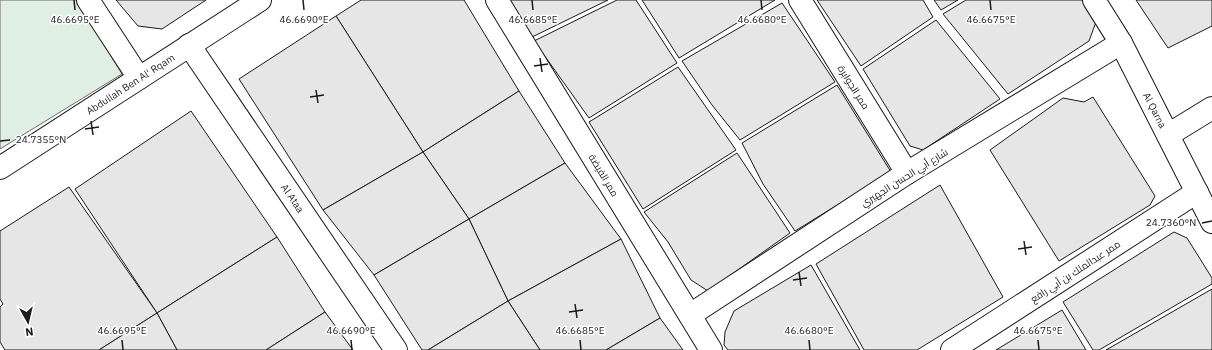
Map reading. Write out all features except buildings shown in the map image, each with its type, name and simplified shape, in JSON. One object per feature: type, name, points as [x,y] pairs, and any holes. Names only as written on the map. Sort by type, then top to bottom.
[{"type":"street","points":[[88,0],[139,78]]},
{"type":"street","name":"Abdullah Ben Al' Rqam","points":[[0,168],[260,0]]},
{"type":"street","name":"ممر الفيضة","points":[[497,0],[711,350]]},
{"type":"street","name":"ممر الجوابرة","points":[[800,0],[907,173]]},
{"type":"street","name":"Al Qarna","points":[[1094,0],[1121,43],[1212,222]]},
{"type":"street","name":"شارع أبي الحسن الجهيري","points":[[690,315],[907,173],[1121,43]]},
{"type":"street","name":"Al Ataa","points":[[189,45],[396,350]]},
{"type":"street","points":[[1168,135],[1212,108]]},
{"type":"street","name":"ممر عبدالملك بن أبي رافع","points":[[952,350],[1197,192]]},
{"type":"green space","points":[[0,0],[76,0],[122,74],[0,149]]}]
